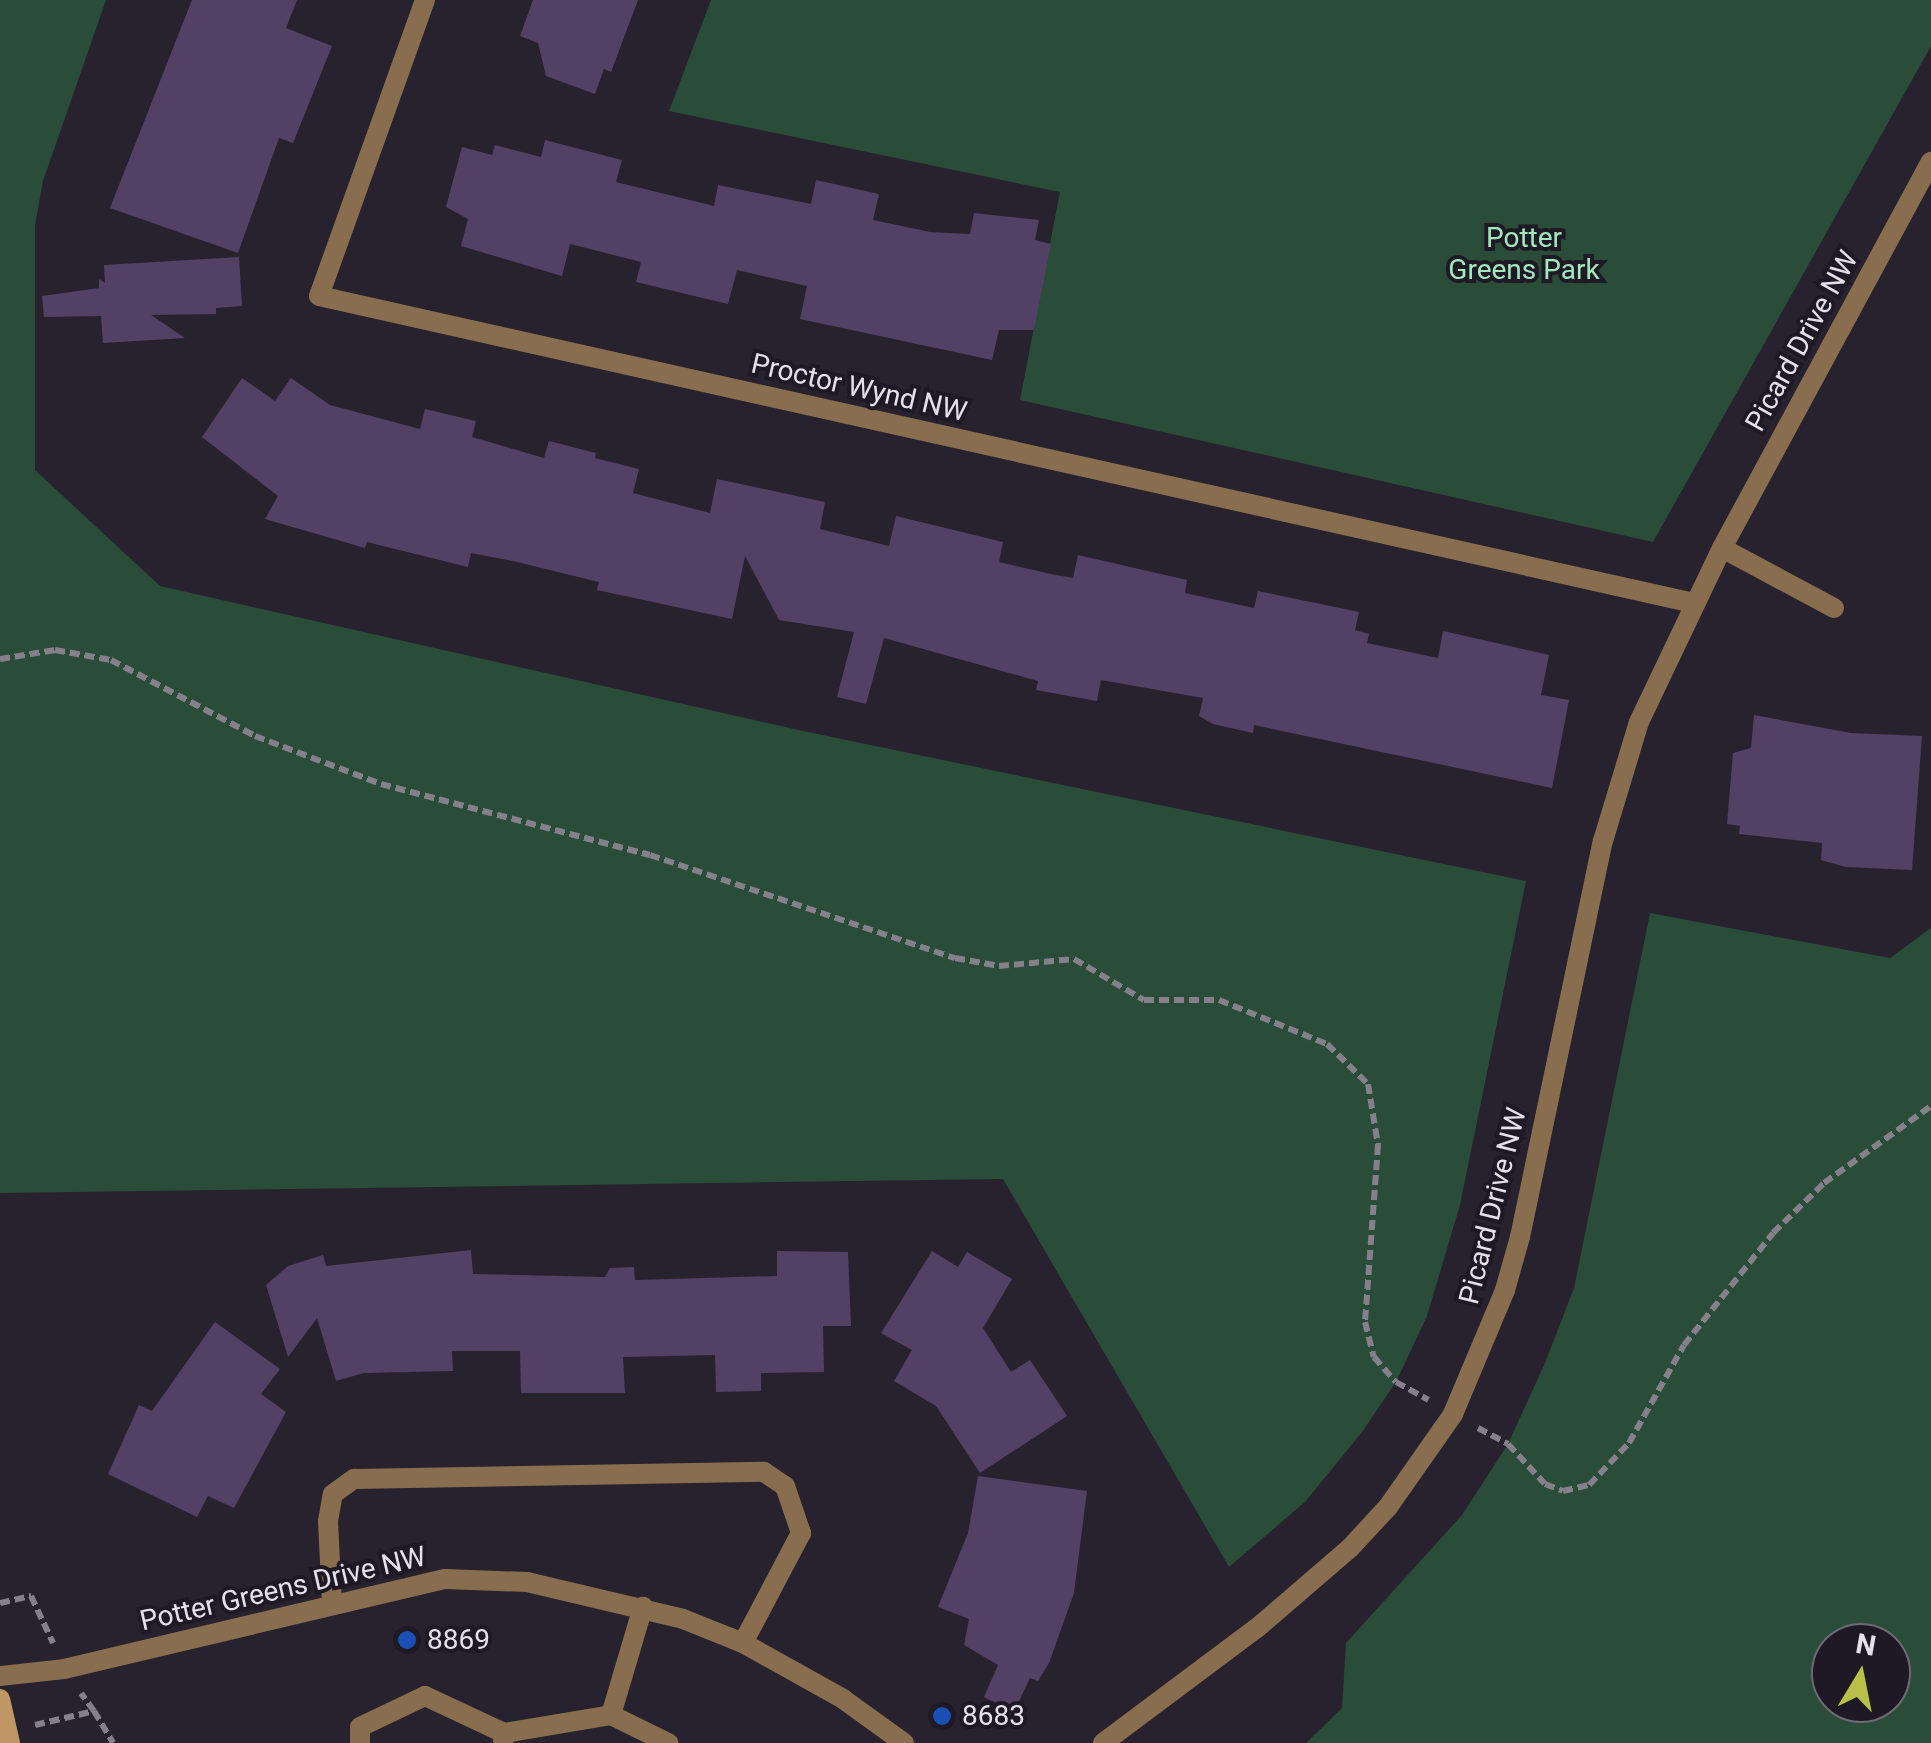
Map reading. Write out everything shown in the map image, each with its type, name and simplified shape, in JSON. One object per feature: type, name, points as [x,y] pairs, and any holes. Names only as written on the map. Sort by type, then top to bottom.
[{"type":"main road","points":[[0,1699],[10,1743]]},
{"type":"street","name":"Proctor Wynd NW","points":[[425,0],[320,296],[1694,603]]},
{"type":"street","name":"Picard Drive NW","points":[[1103,1743],[1257,1628],[1350,1548],[1388,1507],[1453,1414],[1505,1290],[1520,1237],[1621,775],[1657,675],[1931,162]]},
{"type":"street","points":[[1722,548],[1834,608]]},
{"type":"street","points":[[332,1603],[328,1520],[333,1494],[354,1478],[764,1472],[785,1486],[801,1533],[743,1643]]},
{"type":"street","name":"Potter Greens Drive NW","points":[[0,1676],[64,1669],[445,1579],[527,1582],[643,1607],[743,1643],[844,1699],[904,1743]]},
{"type":"street","points":[[610,1715],[643,1607]]},
{"type":"street","points":[[360,1743],[360,1727],[424,1696],[503,1738]]},
{"type":"street","points":[[484,1743],[610,1715],[668,1743]]},
{"type":"path","points":[[0,659],[55,650],[111,660],[255,736],[380,784],[650,855],[955,958],[999,966],[1074,959],[1144,1000],[1219,1000],[1327,1044],[1368,1084],[1378,1145],[1365,1322],[1374,1357],[1396,1382]]},
{"type":"path","points":[[1508,1444],[1546,1484],[1563,1491],[1590,1486],[1607,1472],[1684,1346],[1773,1233],[1824,1183],[1931,1106]]},
{"type":"path","points":[[0,1603],[31,1596]]},
{"type":"path","points":[[94,1711],[114,1743]]},
{"type":"green space","points":[[0,0],[106,0],[43,181],[35,225],[35,470],[160,586],[803,731],[1526,881],[1460,1205],[1427,1316],[1396,1382],[1362,1432],[1305,1502],[1229,1567],[1003,1179],[0,1193]]},
{"type":"green space","name":"Potter Greens Park","points":[[711,0],[1931,0],[1931,46],[1653,542],[1020,400],[1060,192],[669,111]]},
{"type":"green space","points":[[1650,913],[1890,958],[1931,928],[1931,1743],[1306,1743],[1342,1708],[1346,1643],[1462,1515],[1508,1444],[1574,1288]]},
{"type":"building","points":[[192,0],[297,0],[286,28],[332,46],[293,143],[279,138],[238,253],[110,208]]},
{"type":"building","points":[[533,0],[638,0],[611,72],[604,69],[595,94],[546,76],[538,43],[520,36]]},
{"type":"building","points":[[545,140],[622,160],[616,182],[714,206],[718,185],[811,204],[816,180],[879,194],[873,220],[930,232],[970,234],[974,213],[1039,220],[1035,240],[1051,244],[1034,330],[999,330],[992,360],[800,319],[807,286],[737,270],[728,304],[636,282],[641,262],[570,244],[562,276],[461,246],[468,219],[446,207],[462,147],[492,155],[495,145],[541,157]]},
{"type":"building","points":[[239,257],[242,306],[216,308],[216,314],[151,315],[185,338],[103,343],[101,316],[44,317],[42,296],[99,288],[99,279],[105,283],[104,265]]},
{"type":"building","points":[[242,378],[275,401],[291,378],[330,405],[420,429],[425,409],[476,421],[472,437],[544,458],[549,441],[596,453],[595,458],[639,469],[633,493],[710,513],[717,479],[825,502],[820,529],[889,546],[896,516],[1003,542],[999,562],[1051,574],[1073,578],[1078,555],[1187,580],[1185,593],[1254,608],[1258,591],[1359,612],[1355,630],[1369,634],[1367,643],[1438,658],[1443,631],[1549,655],[1541,695],[1569,700],[1552,788],[1254,725],[1253,733],[1213,724],[1199,716],[1203,698],[1101,680],[1097,701],[1036,690],[1038,681],[884,638],[866,704],[837,697],[854,632],[779,620],[745,556],[732,619],[597,590],[599,582],[513,561],[471,553],[468,567],[367,542],[365,548],[265,519],[278,496],[202,437]]},
{"type":"building","points":[[1754,715],[1851,733],[1922,736],[1912,870],[1846,867],[1821,860],[1822,843],[1739,834],[1740,826],[1727,824],[1733,753],[1751,748]]},
{"type":"building","points":[[471,1250],[473,1274],[605,1277],[610,1268],[634,1267],[635,1280],[777,1276],[777,1251],[848,1252],[851,1326],[823,1326],[824,1372],[761,1373],[761,1391],[716,1392],[715,1355],[623,1357],[625,1393],[521,1393],[520,1351],[452,1351],[453,1371],[364,1373],[336,1381],[317,1318],[288,1357],[266,1285],[288,1266],[323,1255],[326,1266]]},
{"type":"building","points":[[932,1251],[958,1267],[967,1252],[1012,1279],[983,1328],[1011,1372],[1030,1360],[1067,1416],[980,1473],[936,1406],[894,1381],[912,1350],[881,1333]]},
{"type":"building","points":[[215,1322],[280,1369],[261,1394],[286,1412],[234,1508],[208,1496],[197,1517],[108,1474],[139,1405],[152,1411]]},
{"type":"building","points":[[978,1476],[1087,1491],[1074,1593],[1049,1663],[1038,1681],[1030,1678],[1014,1712],[984,1697],[998,1665],[964,1645],[969,1619],[938,1607],[968,1533]]},
{"type":"place","name":"8869","points":[[407,1640]]},
{"type":"place","name":"8683","points":[[942,1716]]}]
